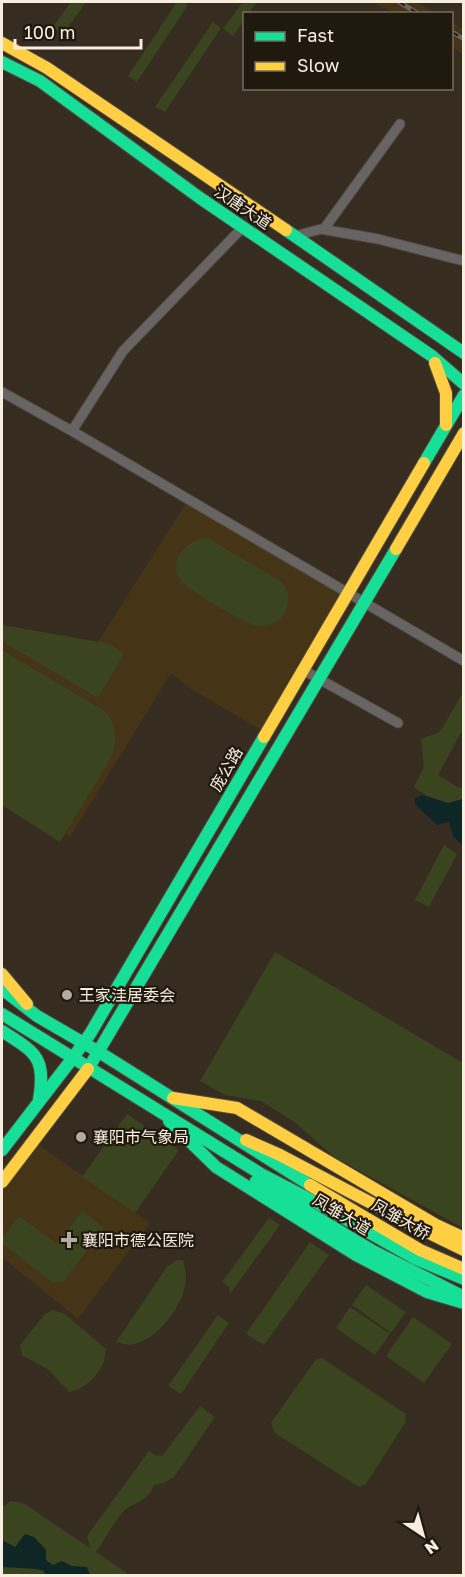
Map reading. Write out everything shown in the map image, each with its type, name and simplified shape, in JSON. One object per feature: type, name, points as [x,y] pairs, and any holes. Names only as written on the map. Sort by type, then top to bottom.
[{"type":"main road","name":"汉唐大道","points":[[2,43],[47,68],[464,353]]},
{"type":"main road","name":"汉唐大道","points":[[2,62],[40,81],[200,198],[432,356],[464,384]]},
{"type":"main road","points":[[442,338],[464,345]]},
{"type":"main road","points":[[432,356],[443,378],[448,397],[446,425]]},
{"type":"main road","name":"庞公路","points":[[2,1150],[84,1043],[464,395]]},
{"type":"main road","points":[[2,1182],[99,1052],[464,433]]},
{"type":"main road","points":[[2,974],[37,1016]]},
{"type":"main road","name":"凤雏大道","points":[[2,989],[37,1016],[99,1052],[222,1130],[321,1199]]},
{"type":"main road","name":"凤雏大道","points":[[2,1014],[261,1174],[321,1199]]},
{"type":"main road","points":[[2,1031],[34,1052],[40,1061],[44,1078],[38,1102]]},
{"type":"main road","points":[[170,1097],[237,1108],[436,1225],[464,1238]]},
{"type":"main road","points":[[159,1112],[216,1167],[356,1255],[427,1292],[464,1303]]},
{"type":"main road","name":"凤雏大道","points":[[222,1130],[263,1146],[421,1231],[464,1250]]},
{"type":"main road","name":"凤雏大道","points":[[214,1144],[242,1173],[371,1250],[464,1297]]},
{"type":"main road","name":"凤雏大桥","points":[[321,1199],[420,1250],[464,1269]]},
{"type":"main road","name":"凤雏大桥","points":[[321,1199],[416,1259],[464,1280]]},
{"type":"street","points":[[324,229],[400,124]]},
{"type":"street","points":[[72,431],[123,351],[244,226]]},
{"type":"street","points":[[295,236],[324,229],[378,239],[464,261]]},
{"type":"street","points":[[2,392],[464,661]]},
{"type":"street","points":[[303,670],[398,723]]},
{"type":"shaded area","points":[[373,2],[415,2],[434,12],[392,12]]},
{"type":"shaded area","points":[[453,23],[463,29],[463,54],[453,48]]},
{"type":"shaded area","points":[[188,500],[348,593],[263,731],[191,689],[171,673],[70,837],[2,792],[2,625],[98,642]]},
{"type":"shaded area","name":"襄阳市德公医院","points":[[33,1141],[150,1223],[78,1319],[2,1257],[2,1182]]},
{"type":"green space","points":[[71,2],[86,2],[63,34],[53,27]]},
{"type":"green space","points":[[177,2],[188,5],[137,82],[128,76]]},
{"type":"green space","points":[[243,2],[257,2],[250,12],[243,12],[243,21],[233,36],[223,29]]},
{"type":"green space","points":[[213,22],[221,28],[165,112],[155,107]]},
{"type":"green space","points":[[204,538],[210,539],[282,583],[287,590],[288,598],[284,614],[279,620],[264,627],[249,624],[205,599],[181,581],[176,566],[180,553],[190,544]]},
{"type":"green space","points":[[2,625],[110,644],[124,654],[98,698],[2,641]]},
{"type":"green space","points":[[2,650],[106,712],[114,728],[115,744],[112,756],[60,842],[2,805]]},
{"type":"green space","points":[[463,692],[463,729],[438,775],[459,788],[463,787],[463,799],[448,803],[427,796],[414,787],[424,767],[421,739],[440,732]]},
{"type":"green space","points":[[444,845],[457,854],[429,907],[415,900]]},
{"type":"green space","points":[[275,952],[463,1063],[463,1228],[333,1156],[293,1121],[261,1101],[225,1095],[200,1081]]},
{"type":"green space","points":[[127,1114],[179,1150],[135,1213],[82,1177]]},
{"type":"green space","points":[[82,1211],[104,1228],[63,1282],[53,1283],[2,1243],[2,1238],[19,1216],[57,1244]]},
{"type":"green space","points":[[269,1218],[280,1225],[230,1294],[229,1287],[222,1282]]},
{"type":"green space","points":[[310,1242],[329,1255],[264,1345],[246,1334]]},
{"type":"green space","points":[[177,1260],[183,1260],[186,1274],[185,1285],[177,1308],[169,1319],[161,1328],[141,1342],[130,1345],[116,1342],[167,1267]]},
{"type":"green space","points":[[366,1285],[406,1312],[391,1333],[352,1305]]},
{"type":"green space","points":[[350,1307],[390,1334],[375,1355],[336,1328]]},
{"type":"green space","points":[[53,1310],[65,1314],[106,1349],[103,1364],[93,1378],[79,1389],[69,1392],[49,1370],[22,1355],[20,1345],[45,1314]]},
{"type":"green space","points":[[218,1315],[229,1323],[181,1394],[168,1386]]},
{"type":"green space","points":[[413,1317],[452,1344],[424,1383],[386,1356]]},
{"type":"green space","points":[[322,1358],[406,1414],[405,1423],[366,1484],[359,1487],[275,1433],[271,1423],[316,1359]]},
{"type":"green space","points":[[200,1406],[215,1417],[174,1477],[164,1483],[154,1485],[148,1496],[127,1508],[96,1552],[127,1575],[2,1575],[2,1508],[11,1501],[23,1503],[90,1548],[87,1536],[149,1451],[162,1456]]},
{"type":"water","points":[[422,795],[448,803],[463,799],[463,846],[453,836],[449,822],[437,825],[415,804],[415,798]]},
{"type":"water","points":[[25,1534],[34,1537],[46,1550],[46,1560],[53,1565],[62,1561],[72,1566],[87,1567],[90,1575],[45,1575],[44,1571],[39,1570],[3,1567],[2,1540],[15,1547]]},
{"type":"railway","points":[[399,2],[416,12]]},
{"type":"railway","points":[[453,33],[464,39]]},
{"type":"traffic: fast","points":[[2,62],[40,81],[200,198],[432,356],[464,384]]},
{"type":"traffic: fast","points":[[286,230],[464,353]]},
{"type":"traffic: fast","points":[[424,463],[464,395]]},
{"type":"traffic: fast","points":[[88,1069],[396,549]]},
{"type":"traffic: fast","points":[[72,1059],[90,1034],[264,737]]},
{"type":"traffic: fast","points":[[2,989],[37,1016],[99,1052],[310,1185]]},
{"type":"traffic: fast","points":[[2,1014],[261,1174],[416,1259],[464,1279]]},
{"type":"traffic: fast","points":[[2,1031],[23,1045],[36,1058],[41,1074],[39,1100]]},
{"type":"traffic: fast","points":[[2,1150],[72,1059]]},
{"type":"traffic: fast","points":[[169,1121],[216,1167],[356,1255],[427,1292],[464,1303]]},
{"type":"traffic: fast","points":[[256,1181],[371,1250],[464,1297]]},
{"type":"traffic: slow","points":[[2,43],[47,68],[286,230]]},
{"type":"traffic: slow","points":[[435,363],[446,393],[446,425]]},
{"type":"traffic: slow","points":[[396,549],[464,433]]},
{"type":"traffic: slow","points":[[264,737],[424,463]]},
{"type":"traffic: slow","points":[[2,974],[27,1004]]},
{"type":"traffic: slow","points":[[2,1182],[88,1069]]},
{"type":"traffic: slow","points":[[173,1098],[237,1108],[436,1225],[464,1238]]},
{"type":"traffic: slow","points":[[246,1140],[280,1155],[464,1250]]},
{"type":"traffic: slow","points":[[310,1185],[420,1250],[464,1269]]},
{"type":"place","name":"王家洼居委会","points":[[67,995]]},
{"type":"place","name":"襄阳市气象局","points":[[81,1137]]},
{"type":"place","name":"襄阳市德公医院","points":[[69,1240]]}]
